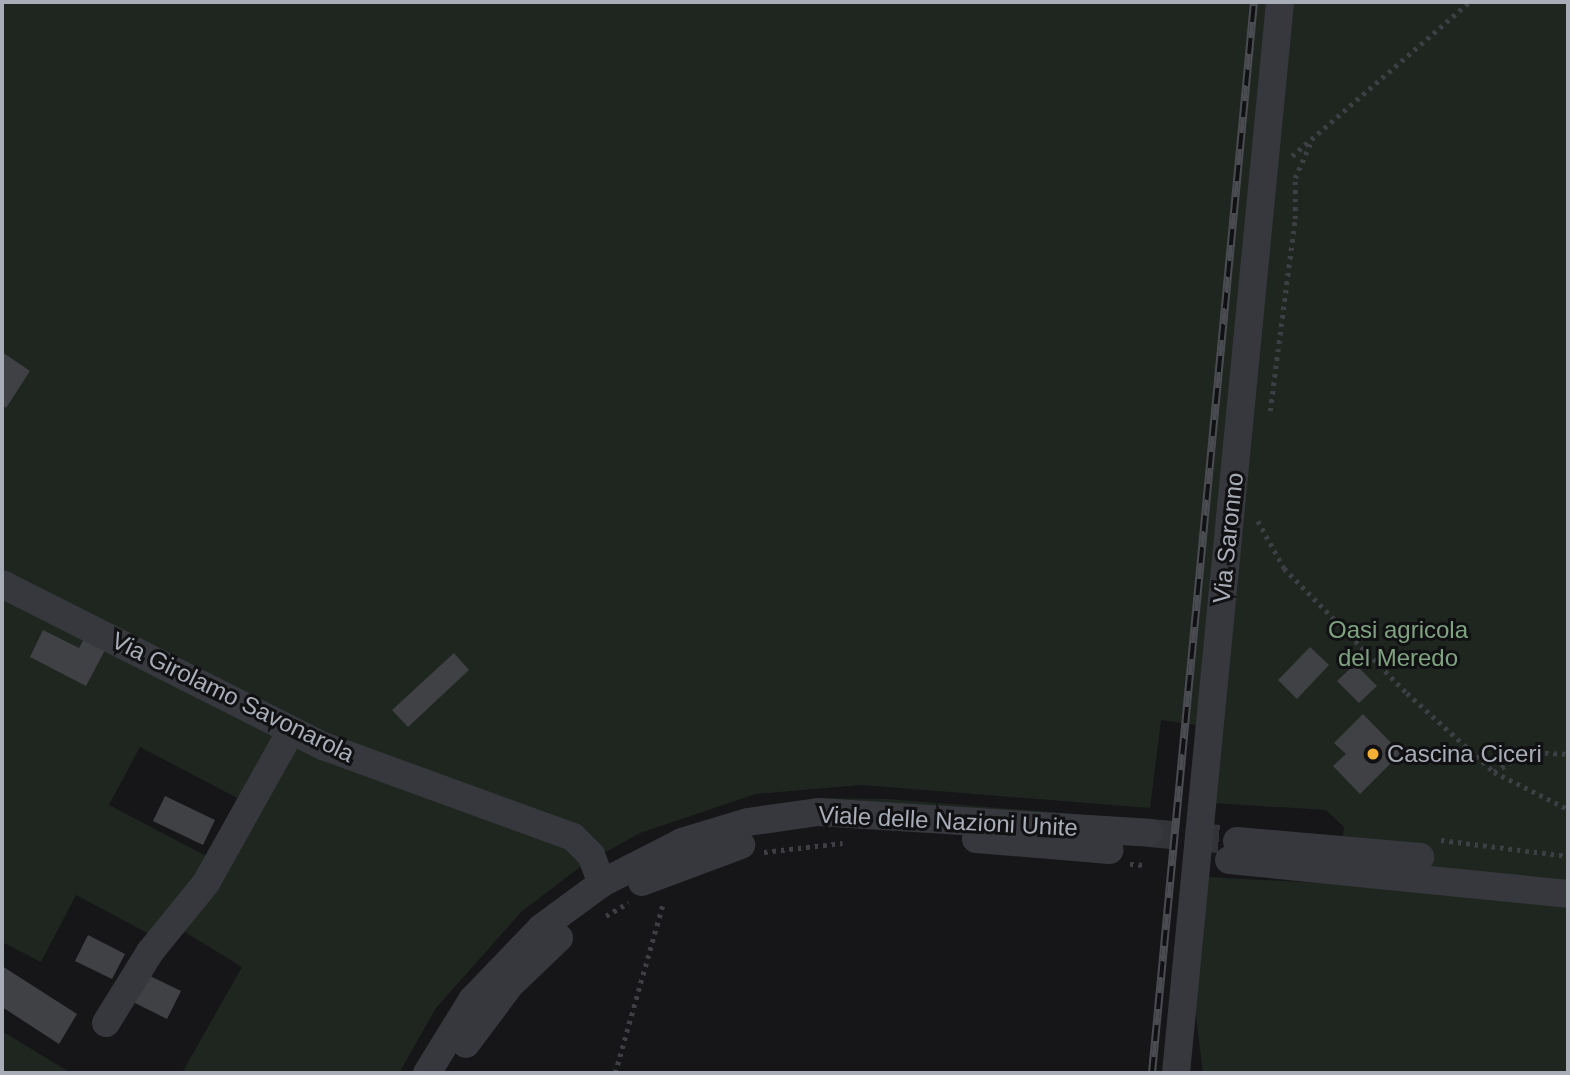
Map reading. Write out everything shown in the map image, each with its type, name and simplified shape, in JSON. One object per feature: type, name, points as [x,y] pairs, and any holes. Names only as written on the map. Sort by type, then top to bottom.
[{"type":"street","name":"Via Saronno","points":[[1176,1073],[1280,2]]},
{"type":"street","name":"Via Girolamo Savonarola","points":[[2,584],[291,731],[572,837],[586,848],[602,883]]},
{"type":"street","points":[[106,1023],[150,952],[206,883],[291,731]]},
{"type":"street","name":"Viale delle Nazioni Unite","points":[[427,1073],[502,964],[602,883],[682,842],[748,822],[818,812],[1147,850]]},
{"type":"street","name":"Viale delle Nazioni Unite","points":[[449,1073],[485,1016],[546,950],[617,895],[700,857],[762,839],[840,830],[1147,850]]},
{"type":"street","points":[[1568,876],[1230,850],[1568,894]]},
{"type":"path","points":[[1269,423],[1300,160],[1469,2]]},
{"type":"path","points":[[1259,514],[1262,535],[1297,583],[1494,772],[1568,809]]},
{"type":"path","points":[[1494,772],[1528,752],[1568,754]]},
{"type":"path","points":[[752,855],[855,842]]},
{"type":"path","points":[[1121,863],[1147,850]]},
{"type":"path","points":[[594,924],[641,895]]},
{"type":"path","points":[[615,1073],[662,904],[669,897]]},
{"type":"green space","name":"Oasi agricola del Meredo","points":[[2,2],[1568,2],[1568,1073],[1203,1073],[1194,1000],[1208,877],[1340,884],[1232,833],[1232,828],[1343,836],[1344,827],[1326,810],[1211,803],[1196,725],[1161,720],[1150,808],[861,785],[756,794],[640,833],[584,864],[521,912],[436,1008],[399,1073],[182,1073],[242,967],[180,929],[168,944],[76,895],[41,962],[2,942]],"holes":[[[140,747],[243,801],[212,859],[109,805]]]},
{"type":"green space","points":[[822,798],[887,799],[1150,820],[866,804],[622,862],[620,857],[754,808]]},
{"type":"green space","points":[[2,1031],[71,1073],[2,1073]]},
{"type":"building","points":[[2,352],[30,371],[6,408],[2,405]]},
{"type":"building","points":[[43,630],[79,648],[84,639],[105,650],[86,686],[30,657]]},
{"type":"building","points":[[1310,647],[1329,665],[1297,699],[1278,680]]},
{"type":"building","points":[[454,653],[469,670],[408,727],[392,710]]},
{"type":"building","points":[[1355,664],[1377,686],[1359,703],[1337,681]]},
{"type":"building","name":"Cascina Ciceri","points":[[1363,714],[1401,753],[1360,794],[1333,766],[1346,754],[1334,743]]},
{"type":"building","points":[[165,796],[215,820],[203,845],[153,821]]},
{"type":"building","points":[[88,935],[125,954],[112,979],[75,961]]},
{"type":"building","points":[[2,966],[77,1014],[59,1044],[2,1007]]},
{"type":"building","points":[[146,974],[181,991],[167,1019],[133,1002]]},
{"type":"tunnel","points":[[1149,833],[1231,840]]},
{"type":"railway","points":[[1152,1073],[1254,2]]},
{"type":"place","name":"Cascina Ciceri","points":[[1373,754]]}]
